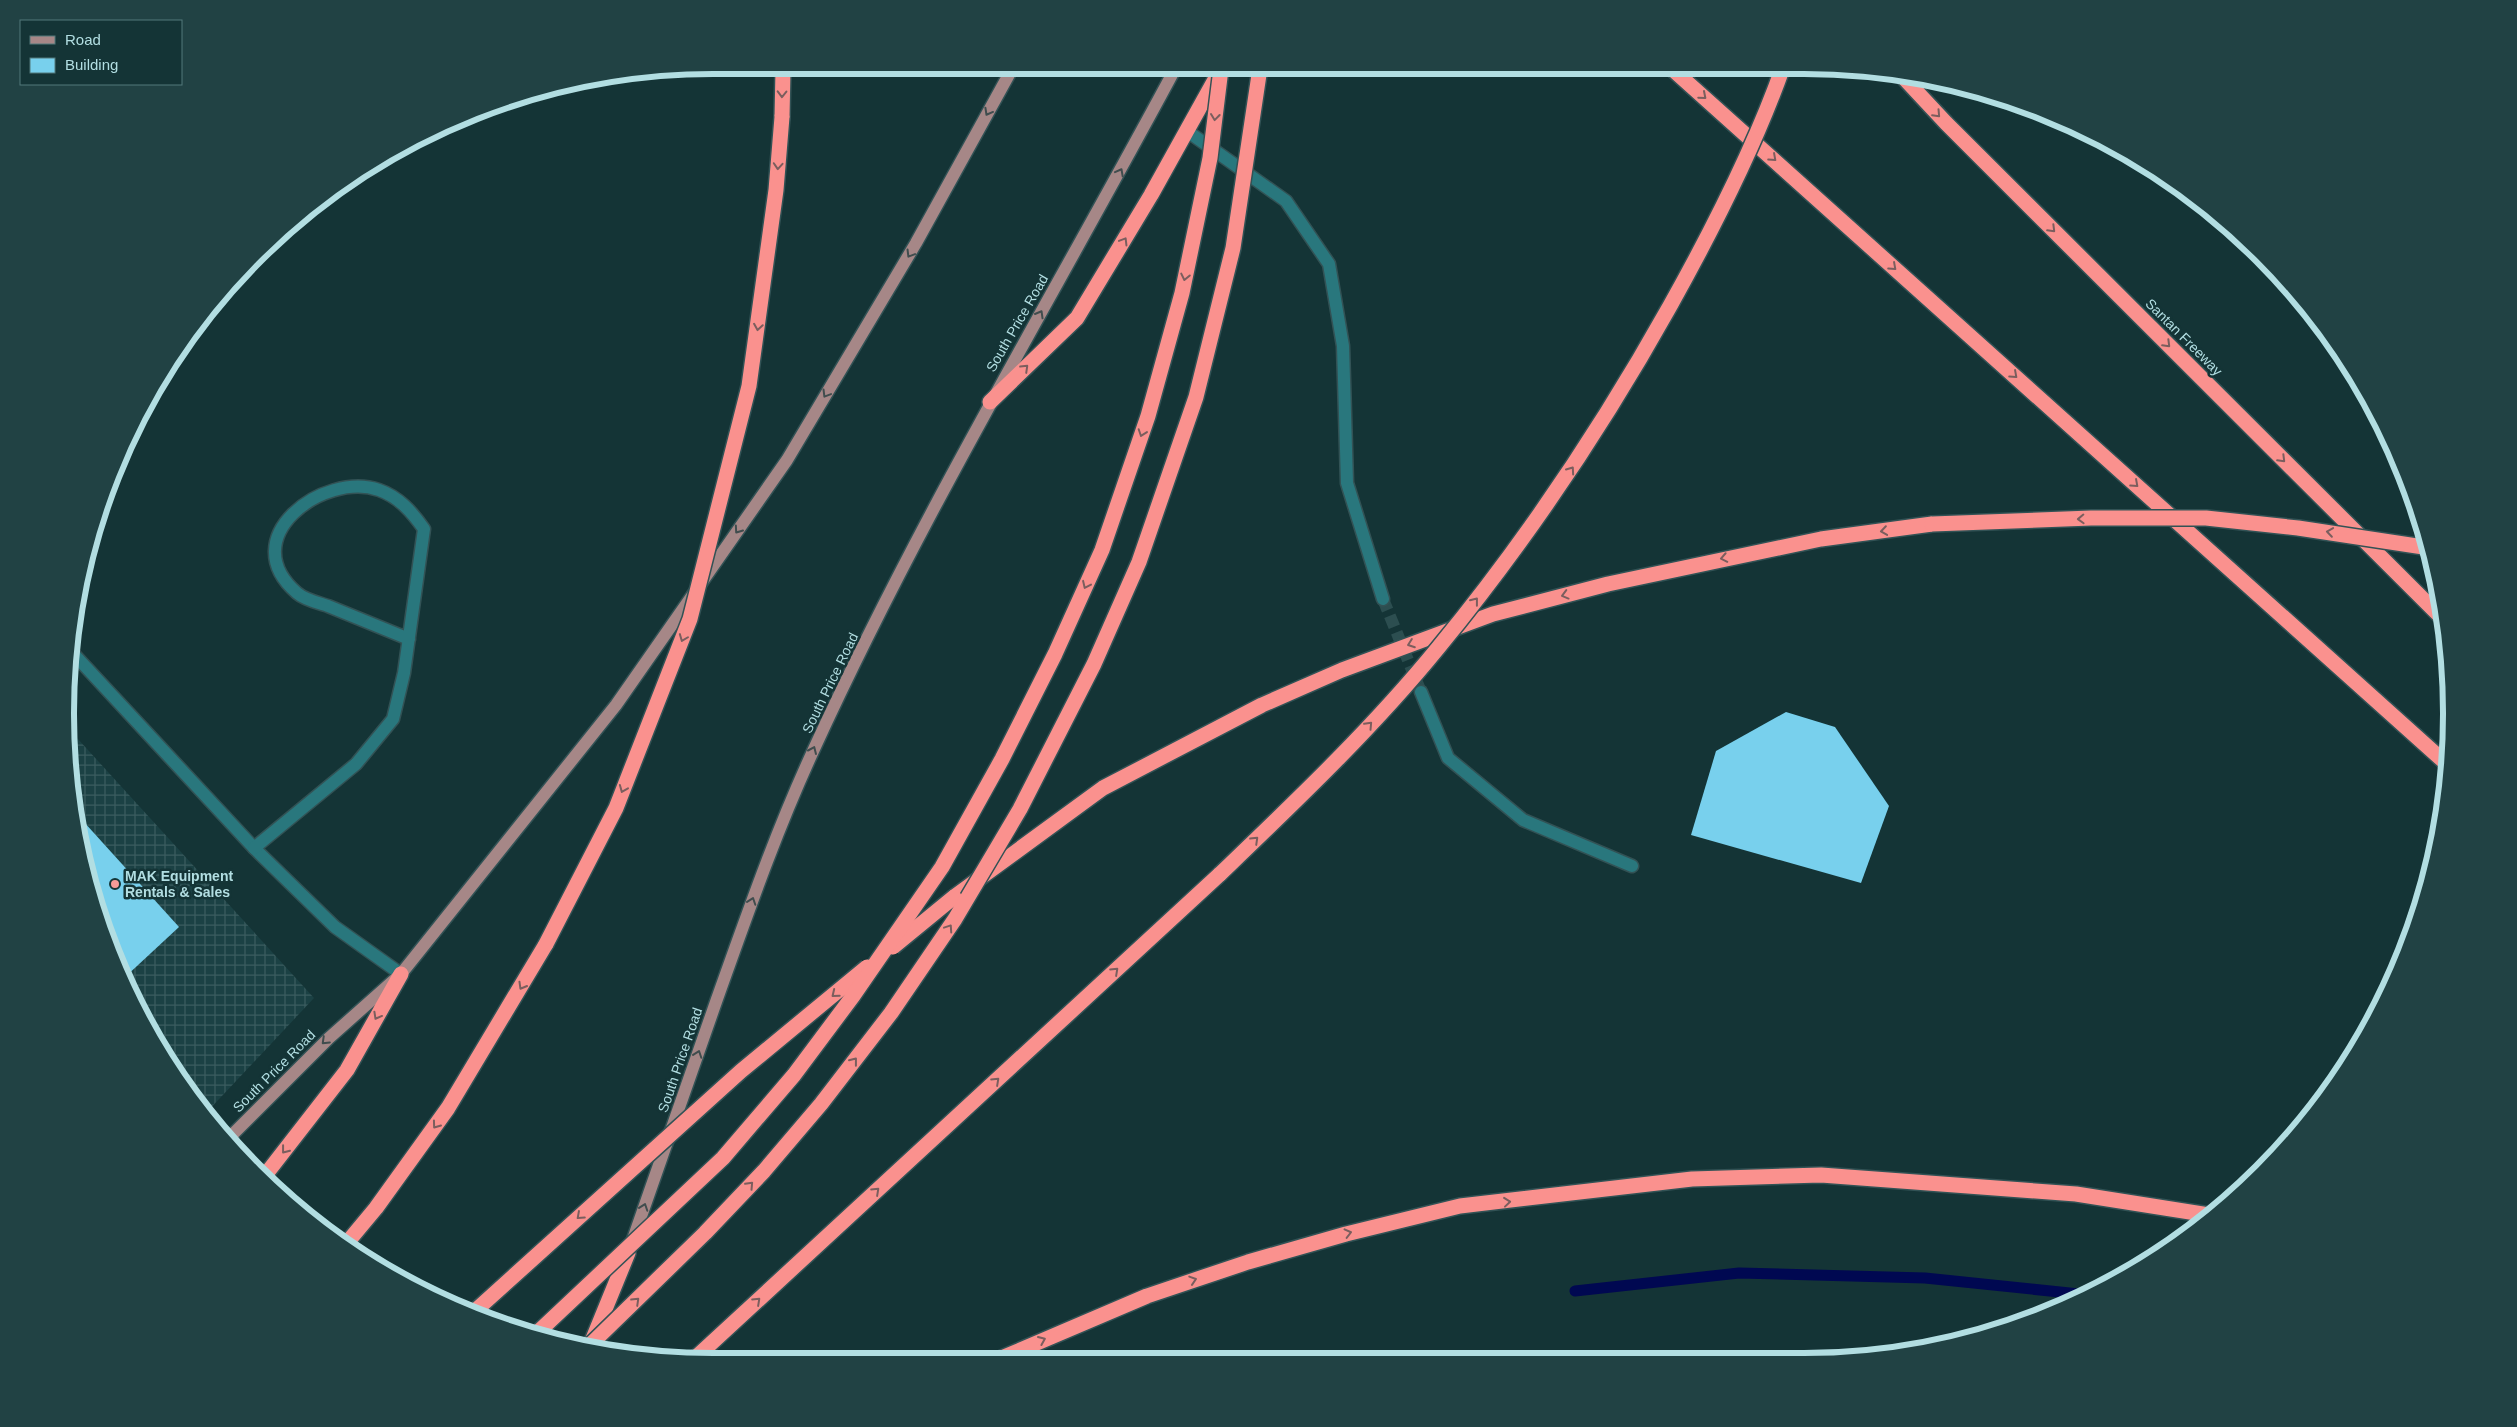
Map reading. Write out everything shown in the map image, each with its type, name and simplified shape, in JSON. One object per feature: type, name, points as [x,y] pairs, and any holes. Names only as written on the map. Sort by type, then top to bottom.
[{"type":"highway","points":[[350,1239],[448,1108],[546,944],[616,808],[690,620],[749,386],[776,190],[782,117],[783,74]]},
{"type":"highway","points":[[990,402],[1077,318],[1151,195],[1218,74]]},
{"type":"highway","points":[[541,1329],[723,1158],[794,1075],[853,996],[942,867],[1002,759],[1055,654],[1102,550],[1148,416],[1182,293],[1210,158],[1220,74]]},
{"type":"highway","points":[[594,1342],[705,1233],[764,1171],[821,1104],[891,1013],[950,927],[1020,809],[1094,664],[1139,562],[1196,397],[1233,248],[1259,74]]},
{"type":"highway","points":[[1678,74],[2442,759]]},
{"type":"highway","points":[[700,1353],[1220,874],[1345,751],[1438,649],[1518,545],[1578,461],[1639,361],[1699,254],[1736,178],[1780,74]]},
{"type":"highway","name":"Santan Freeway","points":[[1908,83],[1946,124],[2435,611]]},
{"type":"highway","points":[[477,1308],[741,1071],[954,897],[1103,788],[1262,705],[1342,670],[1493,614],[1608,584],[1820,539],[1932,524],[2091,518],[2206,518],[2298,528],[2421,547]]},
{"type":"highway","points":[[268,1172],[347,1070],[401,974]]},
{"type":"highway","points":[[1013,1353],[1147,1296],[1238,1265],[1346,1234],[1460,1206],[1692,1180],[1821,1175],[2076,1194],[2202,1214]]},
{"type":"highway","points":[[591,1341],[628,1253]]},
{"type":"main road","name":"South Price Road","points":[[233,1134],[329,1038],[401,974],[616,705],[787,460],[916,243],[1009,74]]},
{"type":"main road","name":"South Price Road","points":[[600,1343],[628,1253],[766,860],[813,750],[853,667],[990,402],[1115,181],[1172,74]]},
{"type":"lane","points":[[1187,131],[1286,202],[1329,264],[1343,346],[1347,483],[1384,599]]},
{"type":"lane","points":[[254,848],[356,764],[393,719],[404,673],[409,639],[424,529],[408,506],[378,490],[351,488],[311,498],[285,522],[274,543],[278,572],[298,594],[409,639]]},
{"type":"lane","points":[[76,657],[254,848],[335,927],[401,974]]},
{"type":"lane","points":[[1421,692],[1448,758],[1493,796],[1523,820],[1632,866]]},
{"type":"shaded area","points":[[75,735],[314,998],[210,1108],[159,1033],[122,958],[96,879],[86,838],[79,797]]},
{"type":"building","points":[[1786,712],[1835,727],[1889,806],[1861,883],[1691,835],[1716,751]]},
{"type":"building","name":"MAK Equipment Rentals & Sales","points":[[83,821],[179,927],[129,973],[108,919],[96,879]]},
{"type":"waterway","points":[[1575,1291],[1739,1273],[1925,1278],[2073,1293]]},
{"type":"tunnel","points":[[1383,599],[1421,692]]},
{"type":"place","name":"MAK Equipment Rentals & Sales","points":[[115,884]]}]
